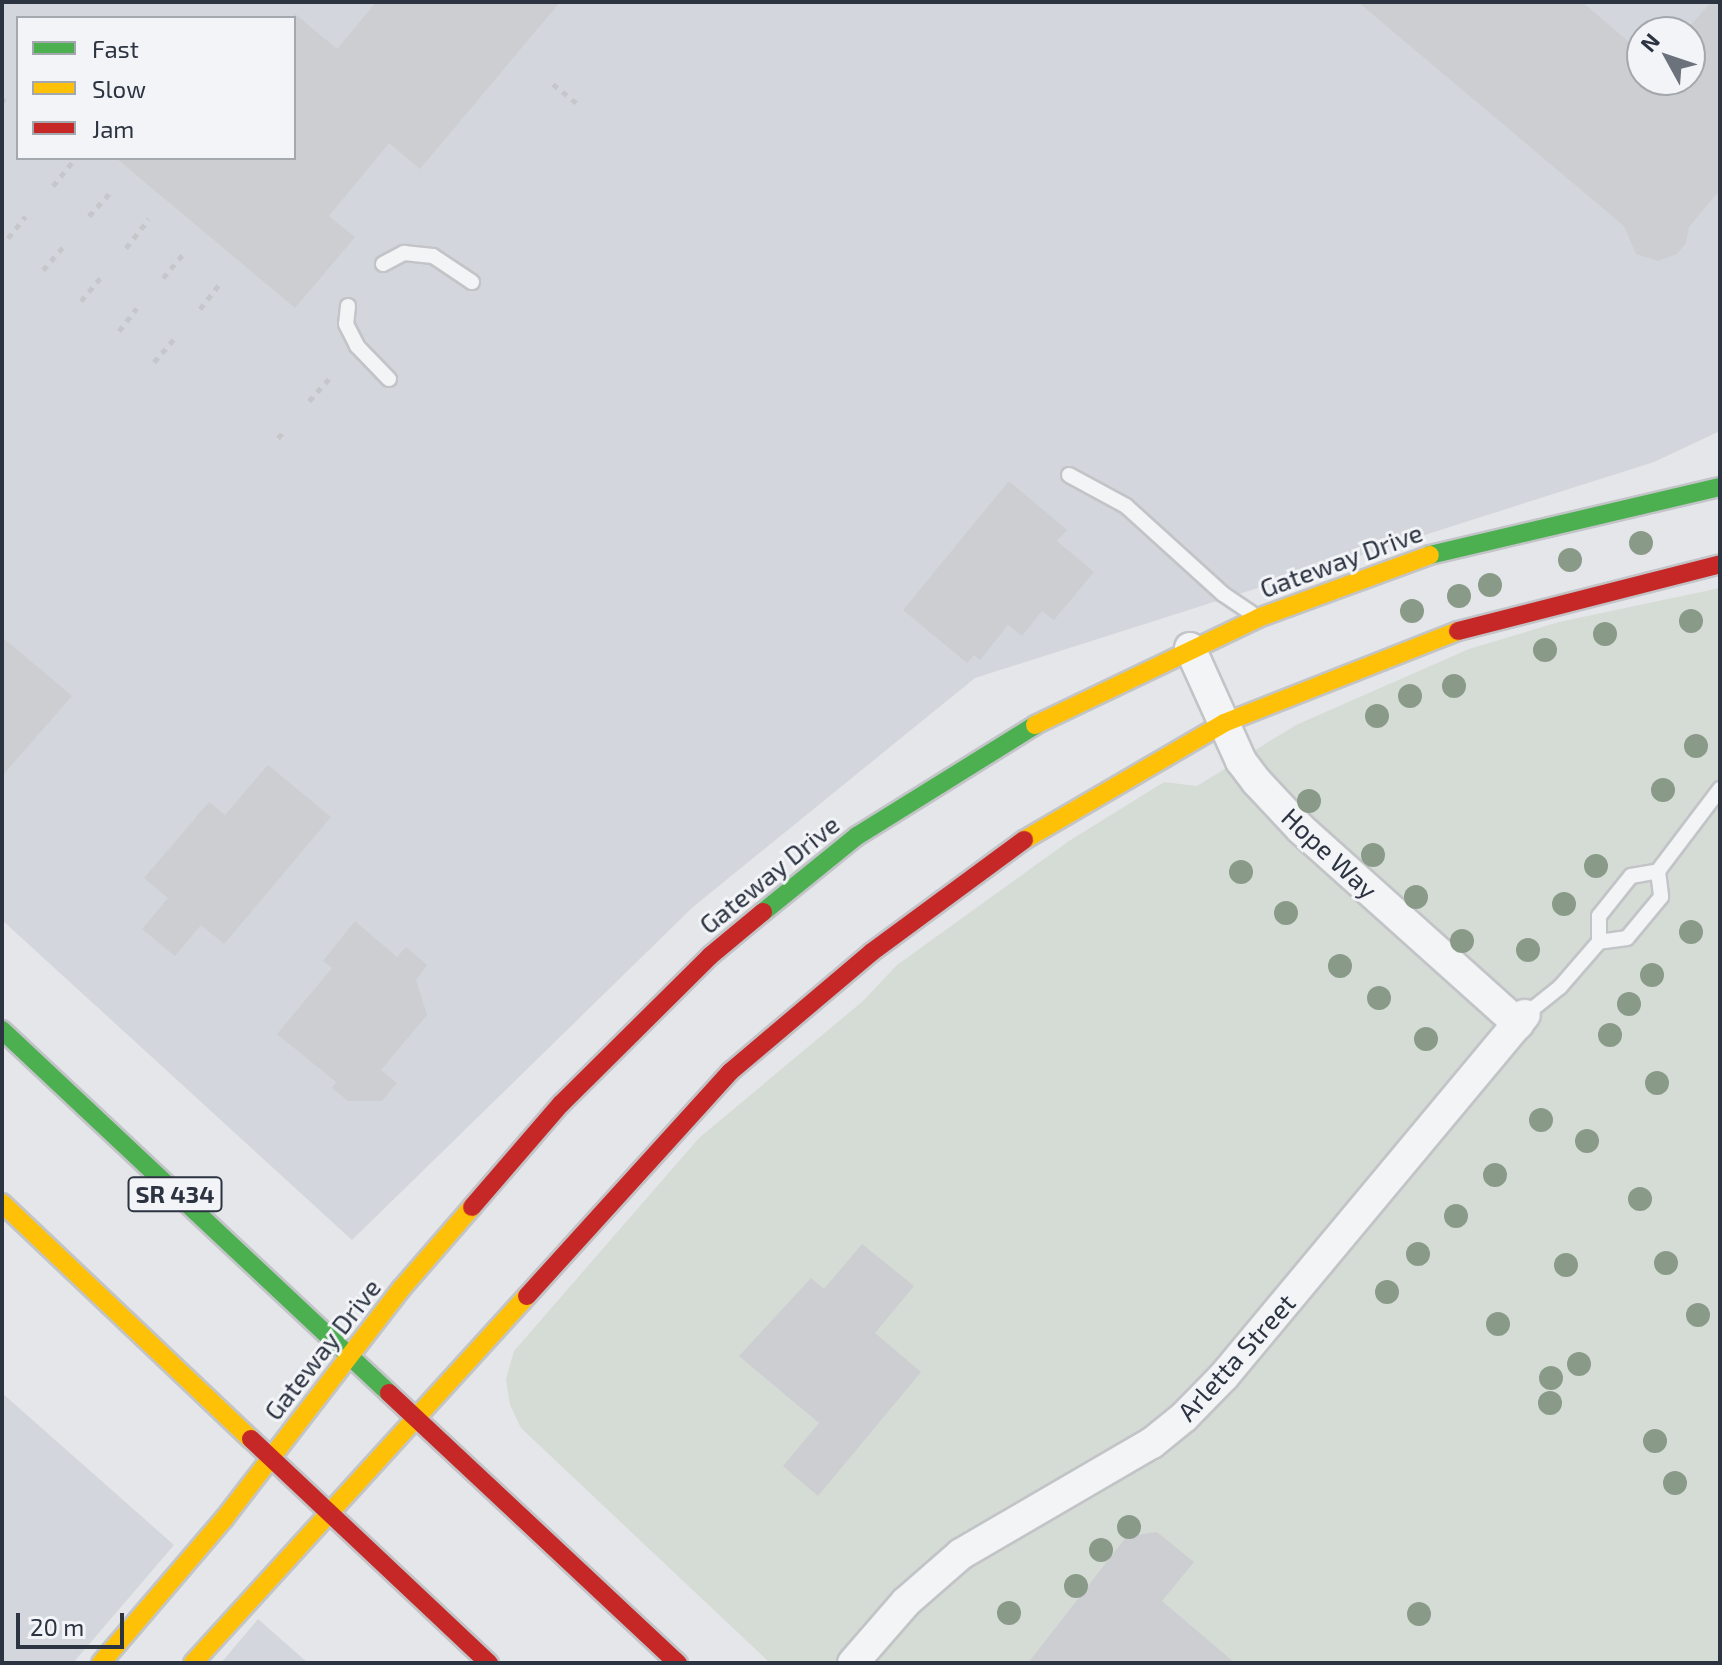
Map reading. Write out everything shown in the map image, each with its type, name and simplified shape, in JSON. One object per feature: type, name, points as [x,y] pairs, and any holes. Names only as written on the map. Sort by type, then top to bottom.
[{"type":"street","name":"Gateway Drive","points":[[101,1663],[271,1458],[348,1358],[561,1104],[710,956],[857,836],[1014,735],[1258,618],[1424,556],[1720,487]]},
{"type":"street","points":[[193,1663],[328,1512],[415,1421],[688,1113],[800,1009],[1040,828],[1224,723],[1442,635],[1720,564]]},
{"type":"street","name":"Hope Way","points":[[1190,648],[1241,761],[1301,829],[1521,1019]]},
{"type":"street","name":"Arletta Street","points":[[853,1663],[906,1602],[961,1554],[1152,1443],[1184,1417],[1224,1376],[1521,1019]]},
{"type":"street","name":"SR 434","points":[[2,1030],[415,1421],[678,1663]]},
{"type":"street","points":[[2,1203],[489,1663]]},
{"type":"lane","points":[[383,264],[404,253],[433,256],[472,282]]},
{"type":"lane","points":[[348,306],[346,324],[357,346],[389,379]]},
{"type":"lane","points":[[1069,475],[1126,506],[1223,594],[1258,618]]},
{"type":"lane","points":[[1521,1019],[1560,987],[1599,942],[1599,916],[1631,876],[1658,871],[1720,789]]},
{"type":"lane","points":[[1599,942],[1627,938],[1653,907],[1661,897],[1658,871]]},
{"type":"path","points":[[553,84],[581,107]]},
{"type":"path","points":[[53,186],[74,160]]},
{"type":"path","points":[[89,216],[113,189]]},
{"type":"path","points":[[8,238],[26,216]]},
{"type":"path","points":[[126,248],[149,219]]},
{"type":"path","points":[[43,270],[64,246]]},
{"type":"path","points":[[163,278],[186,251]]},
{"type":"path","points":[[81,301],[101,277]]},
{"type":"path","points":[[200,309],[222,281]]},
{"type":"path","points":[[119,331],[137,308]]},
{"type":"path","points":[[154,362],[174,339]]},
{"type":"path","points":[[309,401],[329,379]]},
{"type":"path","points":[[278,438],[284,431]]},
{"type":"shaded area","points":[[2,2],[1720,2],[1720,431],[1654,462],[975,678],[693,907],[352,1240],[2,920]]},
{"type":"shaded area","points":[[1720,588],[1720,1663],[770,1663],[521,1428],[510,1405],[506,1379],[514,1351],[699,1138],[863,1001],[897,965],[1069,841],[1164,782],[1197,786],[1296,725],[1469,649],[1559,622]]},
{"type":"shaded area","points":[[2,1393],[174,1545],[73,1663],[2,1663]]},
{"type":"shaded area","points":[[258,1619],[308,1663],[221,1663]]},
{"type":"building","points":[[376,2],[560,2],[420,169],[389,143],[329,216],[355,237],[295,308],[118,160],[296,160],[294,13],[337,49]]},
{"type":"building","points":[[1358,2],[1582,2],[1626,39],[1626,96],[1706,96],[1706,16],[1699,16],[1711,2],[1720,2],[1720,190],[1689,227],[1686,243],[1677,254],[1658,261],[1636,254],[1624,226]]},
{"type":"building","points":[[1009,481],[1067,530],[1057,541],[1094,572],[1054,620],[1042,611],[1022,636],[1008,625],[980,660],[974,655],[967,663],[903,610]]},
{"type":"building","points":[[2,637],[72,696],[2,776]]},
{"type":"building","points":[[268,765],[331,817],[224,944],[201,925],[175,956],[142,929],[168,898],[144,878],[209,802],[225,815]]},
{"type":"building","points":[[355,921],[397,957],[406,947],[427,965],[416,980],[427,1015],[381,1070],[397,1083],[382,1101],[348,1101],[332,1088],[336,1082],[277,1034],[332,968],[323,961]]},
{"type":"building","points":[[862,1244],[914,1286],[875,1333],[921,1372],[818,1496],[783,1466],[819,1423],[739,1356],[811,1278],[824,1289]]},
{"type":"building","points":[[1157,1532],[1194,1562],[1162,1601],[1235,1663],[1028,1663],[1127,1536]]},
{"type":"traffic: fast","points":[[1430,555],[1720,487]]},
{"type":"traffic: fast","points":[[763,912],[857,836],[1035,725]]},
{"type":"traffic: fast","points":[[2,1030],[389,1393]]},
{"type":"traffic: slow","points":[[1035,725],[1258,618],[1430,555]]},
{"type":"traffic: slow","points":[[1024,840],[1224,723],[1458,631]]},
{"type":"traffic: slow","points":[[2,1203],[251,1439]]},
{"type":"traffic: slow","points":[[101,1663],[224,1519],[401,1289],[472,1207]]},
{"type":"traffic: slow","points":[[193,1663],[527,1296]]},
{"type":"traffic: jam","points":[[1458,631],[1720,564]]},
{"type":"traffic: jam","points":[[527,1296],[730,1072],[872,952],[1024,840]]},
{"type":"traffic: jam","points":[[472,1207],[561,1104],[710,956],[763,912]]},
{"type":"traffic: jam","points":[[389,1393],[678,1663]]},
{"type":"traffic: jam","points":[[251,1439],[489,1663]]}]
